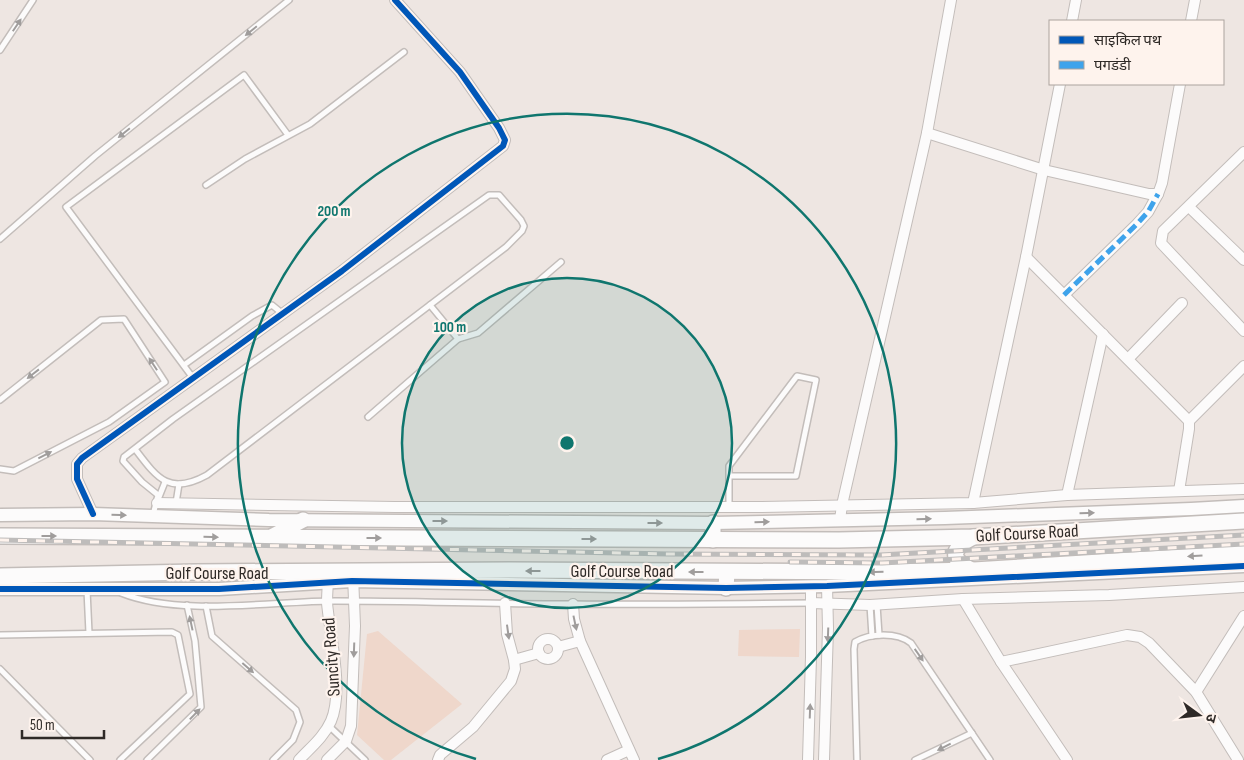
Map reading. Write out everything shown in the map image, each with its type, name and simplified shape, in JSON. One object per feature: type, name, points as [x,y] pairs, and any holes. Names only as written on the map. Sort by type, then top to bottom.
[{"type":"main road","points":[[272,537],[303,520]]},
{"type":"main road","name":"Golf Course Road","points":[[0,536],[839,540],[972,536],[1244,521]]},
{"type":"main road","points":[[713,523],[713,540]]},
{"type":"main road","points":[[972,536],[961,543],[956,551],[956,560],[961,565],[974,570]]},
{"type":"main road","name":"Golf Course Road","points":[[0,576],[187,572],[328,577],[878,572],[974,570],[1244,554]]},
{"type":"main road","points":[[726,588],[727,572]]},
{"type":"street","points":[[93,514],[77,479],[77,464],[82,458],[342,271],[503,146],[505,140],[499,128],[460,72],[395,0]]},
{"type":"street","points":[[840,520],[928,133],[951,0]]},
{"type":"street","points":[[1072,20],[1076,0]]},
{"type":"street","points":[[1191,20],[1195,0]]},
{"type":"street","points":[[973,503],[1044,170],[1060,85]]},
{"type":"street","points":[[1064,295],[1137,224],[1148,212],[1158,194],[1162,183],[1180,85]]},
{"type":"street","points":[[928,133],[1044,170],[1149,194],[1158,194]]},
{"type":"street","points":[[1244,152],[1189,208],[1163,231],[1161,243],[1244,331]]},
{"type":"street","points":[[1189,208],[1244,260]]},
{"type":"street","points":[[1026,256],[1189,421],[1190,429],[1179,492]]},
{"type":"street","points":[[1128,359],[1182,304]]},
{"type":"street","points":[[1067,495],[1104,334]]},
{"type":"street","points":[[1189,421],[1244,366]]},
{"type":"street","points":[[158,500],[176,504],[395,507],[729,507],[973,503],[1067,495],[1244,489]]},
{"type":"street","points":[[0,515],[93,514],[303,520],[713,523],[1244,506]]},
{"type":"street","points":[[353,576],[726,588],[827,586],[1244,566]]},
{"type":"street","name":"Suncity Road","points":[[346,741],[351,726],[355,626],[353,576]]},
{"type":"street","points":[[0,589],[219,590],[328,577]]},
{"type":"street","name":"Suncity Road","points":[[299,760],[322,736],[334,712],[336,684],[327,601],[328,577]]},
{"type":"street","points":[[808,760],[811,586]]},
{"type":"street","points":[[824,760],[827,586]]},
{"type":"street","points":[[811,603],[874,605],[963,599],[1244,587]]},
{"type":"street","points":[[963,599],[1001,662],[1067,760]]},
{"type":"street","points":[[438,760],[440,755],[473,727],[511,681],[515,669],[507,634],[505,603]]},
{"type":"street","points":[[573,604],[574,619],[580,641],[634,760]]},
{"type":"street","points":[[1196,692],[1244,616]]},
{"type":"street","points":[[1001,662],[1127,635],[1140,638],[1150,643],[1196,692],[1238,760]]},
{"type":"street","points":[[514,660],[539,653],[543,658],[553,658],[557,653],[558,647],[580,641]]},
{"type":"street","points":[[327,760],[346,741]]},
{"type":"street","points":[[607,760],[629,750]]},
{"type":"lane","points":[[0,50],[33,0]]},
{"type":"lane","points":[[0,238],[95,156],[289,0]]},
{"type":"lane","points":[[206,185],[245,159],[310,124],[404,52]]},
{"type":"lane","points":[[194,378],[66,207],[244,75],[288,135]]},
{"type":"lane","points":[[136,449],[152,471],[165,482],[179,484],[199,480],[506,247],[522,230],[524,226],[521,220],[499,195],[489,194],[124,456],[123,461],[142,482],[157,493],[158,500]]},
{"type":"lane","points":[[368,417],[458,339],[478,333],[561,262]]},
{"type":"lane","points":[[184,365],[252,316],[272,305],[283,314]]},
{"type":"lane","points":[[430,305],[458,339]]},
{"type":"lane","points":[[0,400],[101,320],[124,319],[165,382],[109,422],[14,471],[0,470]]},
{"type":"lane","points":[[729,476],[796,476],[816,380],[797,376],[729,466],[729,476],[729,507]]},
{"type":"lane","points":[[153,516],[165,482]]},
{"type":"lane","points":[[176,504],[179,484]]},
{"type":"lane","points":[[112,589],[130,597],[161,603],[206,606],[327,601],[573,604],[811,603]]},
{"type":"lane","points":[[87,590],[89,633]]},
{"type":"lane","points":[[147,760],[201,707],[195,640],[187,605]]},
{"type":"lane","points":[[874,605],[878,616],[879,635]]},
{"type":"lane","points":[[872,636],[871,617],[874,605]]},
{"type":"lane","points":[[206,606],[212,636],[296,710],[300,722],[293,740],[273,760]]},
{"type":"lane","points":[[0,635],[172,632],[178,635],[190,694],[120,760]]},
{"type":"lane","points":[[857,760],[855,642],[863,637],[879,635],[900,637],[911,643],[990,760]]},
{"type":"lane","points":[[0,669],[90,760]]},
{"type":"lane","points":[[329,725],[365,760]]},
{"type":"lane","points":[[915,760],[972,733]]},
{"type":"shaded area","points":[[800,629],[799,657],[738,656],[739,630]]},
{"type":"shaded area","points":[[378,631],[462,704],[391,760],[384,760],[357,735],[367,634]]},
{"type":"railway","points":[[0,540],[669,554],[880,555],[1244,535]]},
{"type":"railway","points":[[790,562],[882,563],[1244,544]]},
{"type":"marked path","points":[[1064,295],[1137,224],[1148,212],[1158,194]]},
{"type":"cycle path","points":[[93,514],[77,479],[77,464],[82,458],[342,271],[503,146],[505,140],[499,128],[460,72],[395,0]]},
{"type":"cycle path","points":[[0,589],[219,589],[352,581],[726,588],[827,586],[1244,566]]}]
